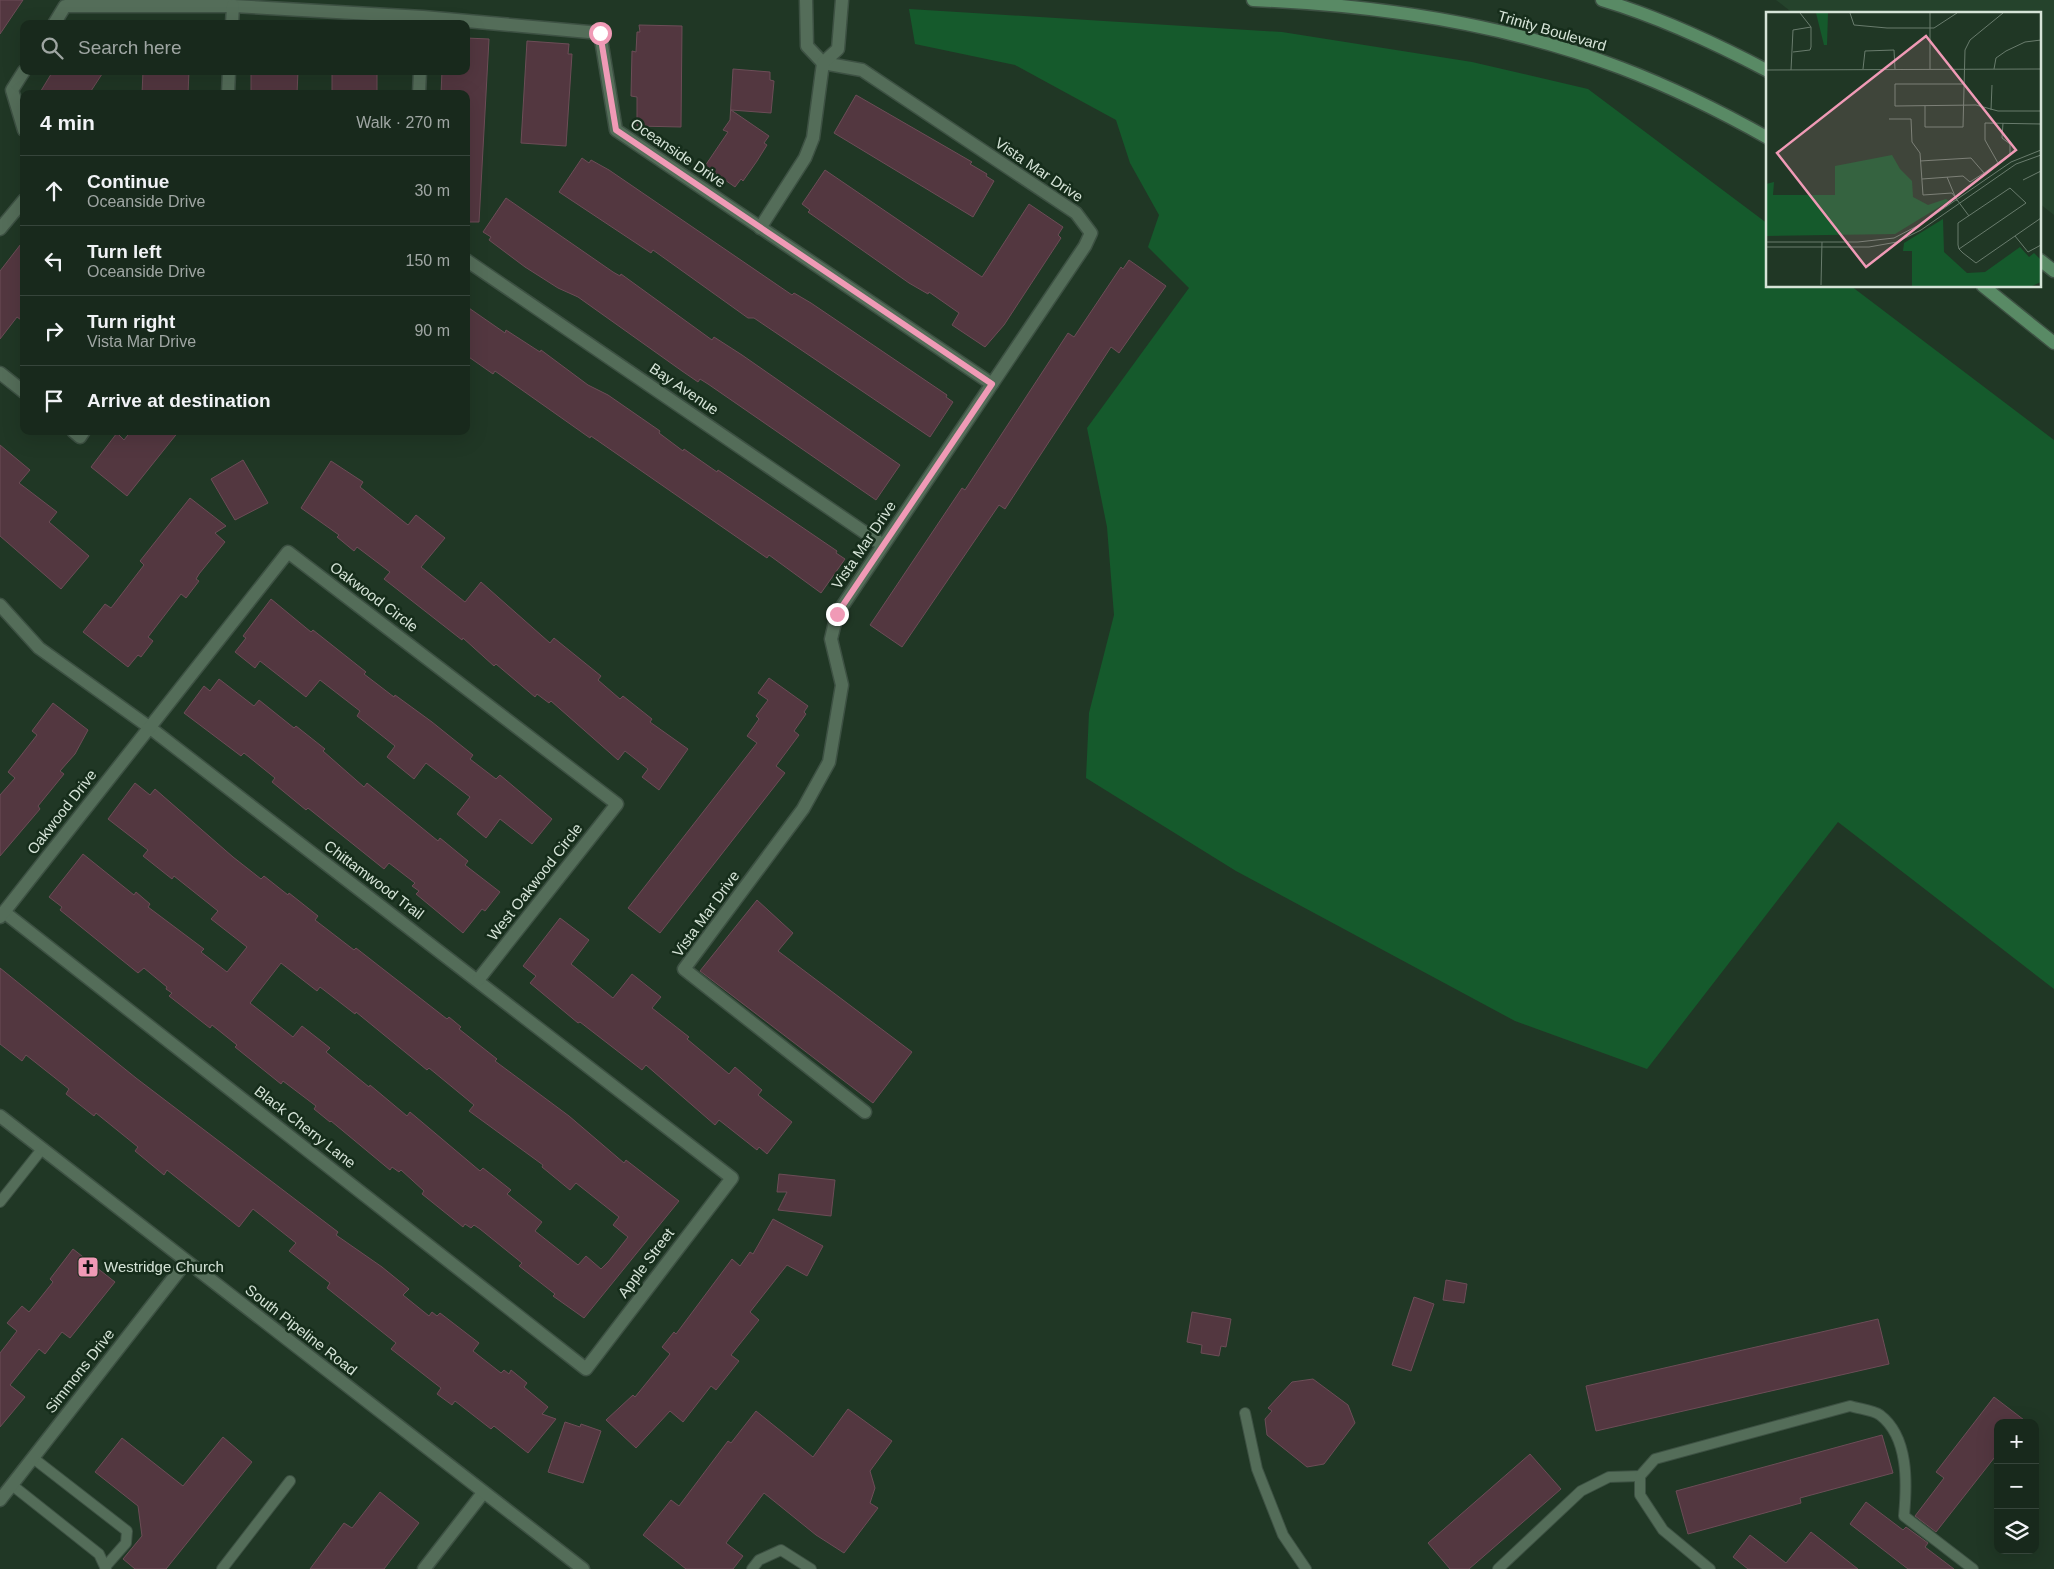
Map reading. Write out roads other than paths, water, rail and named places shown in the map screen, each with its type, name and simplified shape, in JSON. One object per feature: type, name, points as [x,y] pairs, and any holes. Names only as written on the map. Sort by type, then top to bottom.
[{"type":"main road","name":"Trinity Boulevard","points":[[1253,0],[1291,2],[1446,20],[1543,44],[1628,71],[1687,96],[1766,137]]},
{"type":"main road","points":[[1602,0],[1628,7],[1719,46],[1766,70]]},
{"type":"main road","points":[[2042,262],[2054,271]]},
{"type":"main road","points":[[1985,288],[2054,343]]},
{"type":"street","points":[[806,0],[807,46],[823,63]]},
{"type":"street","points":[[760,228],[805,158],[813,138],[823,63],[838,48],[842,0]]},
{"type":"street","name":"Oceanside Drive","points":[[56,20],[65,6],[232,6],[423,20]]},
{"type":"street","points":[[232,6],[232,20]]},
{"type":"street","name":"Oceanside Drive","points":[[470,23],[600,33],[616,130],[992,384]]},
{"type":"street","name":"Vista Mar Drive","points":[[823,63],[862,70],[1076,213],[1091,233],[1085,246],[837,614],[831,639],[842,685],[829,762],[803,809],[684,969],[865,1112]]},
{"type":"street","points":[[20,117],[12,90],[21,75]]},
{"type":"street","points":[[228,90],[229,75]]},
{"type":"street","points":[[418,90],[420,75]]},
{"type":"street","points":[[0,229],[20,205]]},
{"type":"street","name":"Bay Avenue","points":[[470,263],[883,545]]},
{"type":"street","points":[[0,373],[20,389]]},
{"type":"street","name":"Oakwood Circle","points":[[149,727],[288,552],[618,804]]},
{"type":"street","name":"Chittamwood Trail","points":[[0,605],[39,648],[149,727],[732,1178]]},
{"type":"street","name":"Oakwood Drive","points":[[2,914],[149,727]]},
{"type":"street","name":"West Oakwood Circle","points":[[478,980],[618,804]]},
{"type":"street","name":"Black Cherry Lane","points":[[2,914],[586,1369]]},
{"type":"street","name":"South Pipeline Road","points":[[0,1116],[583,1569]]},
{"type":"street","name":"Apple Street","points":[[586,1369],[732,1178]]},
{"type":"street","name":"Simmons Drive","points":[[0,1500],[186,1262]]},
{"type":"street","points":[[424,1569],[483,1493]]},
{"type":"lane","points":[[0,1202],[42,1149]]},
{"type":"lane","points":[[1710,1569],[1663,1530],[1640,1495],[1640,1476],[1655,1459],[1850,1406],[1879,1415],[1897,1435],[1908,1483],[1904,1516],[1974,1569]]},
{"type":"lane","points":[[1245,1413],[1257,1469],[1283,1535],[1306,1569]]},
{"type":"lane","points":[[12,1485],[99,1554],[106,1568],[126,1543],[127,1531],[33,1458]]},
{"type":"lane","points":[[1498,1569],[1581,1491],[1609,1477],[1640,1476]]},
{"type":"lane","points":[[222,1569],[290,1481]]},
{"type":"lane","points":[[752,1569],[759,1560],[781,1550],[811,1569]]},
{"type":"place","name":"Westridge Church","points":[[88,1267]]}]
